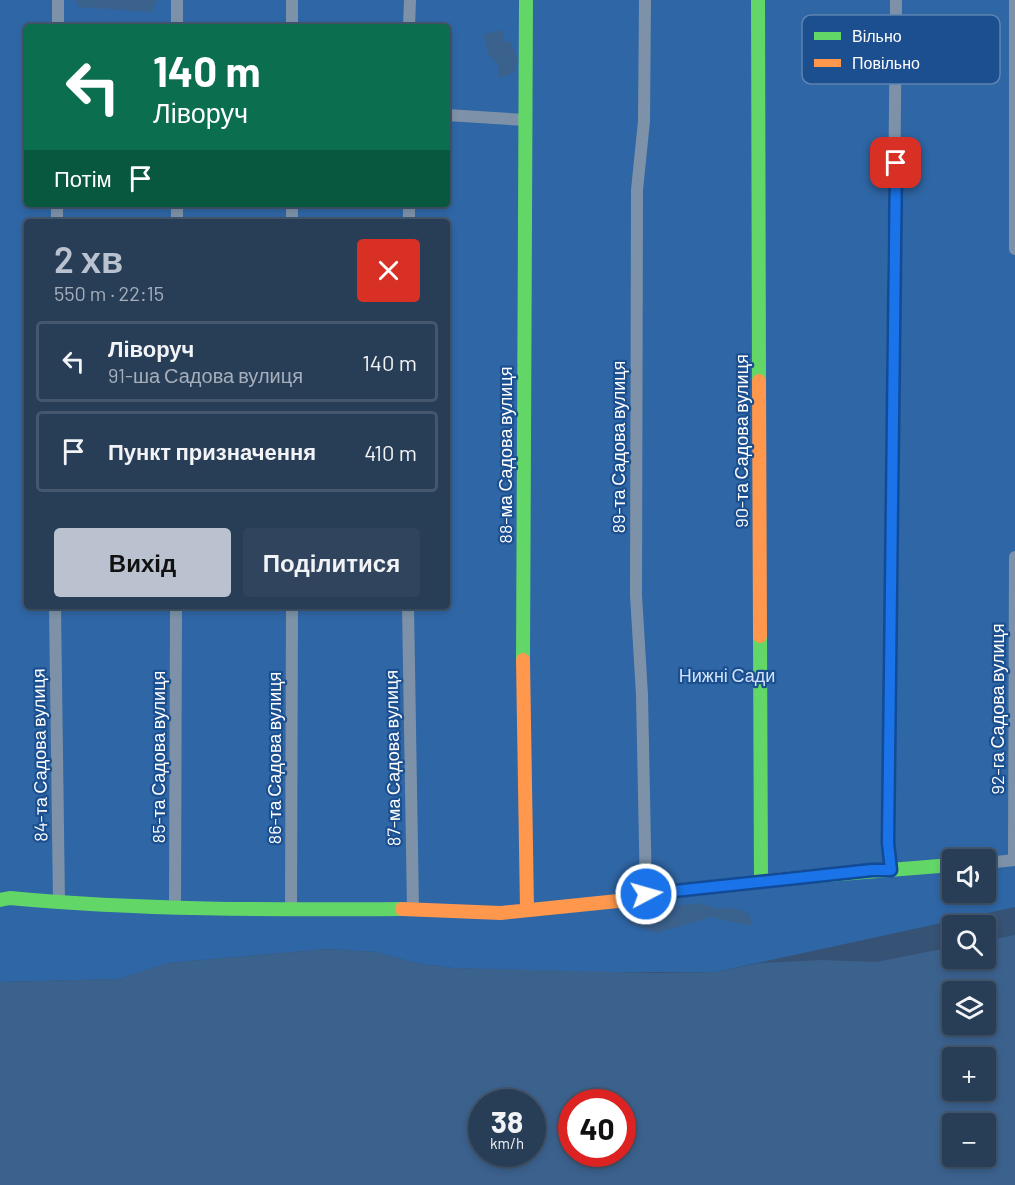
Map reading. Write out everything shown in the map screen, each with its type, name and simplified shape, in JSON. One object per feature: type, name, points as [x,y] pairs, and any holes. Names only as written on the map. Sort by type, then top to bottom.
[{"type":"street","points":[[58,0],[58,24]]},
{"type":"street","points":[[177,0],[177,24]]},
{"type":"street","points":[[292,0],[292,24]]},
{"type":"street","points":[[410,0],[410,24]]},
{"type":"street","name":"88-ма Садова вулиця","points":[[526,0],[522,630],[527,909]]},
{"type":"street","name":"89-та Садова вулиця","points":[[645,0],[644,121],[637,190],[636,595],[642,696],[646,894]]},
{"type":"street","name":"90-та Садова вулиця","points":[[758,0],[761,881]]},
{"type":"street","points":[[896,0],[896,15]]},
{"type":"street","points":[[1015,0],[1015,249]]},
{"type":"street","points":[[891,870],[888,843],[895,84]]},
{"type":"street","points":[[450,115],[525,120]]},
{"type":"street","name":"92-га Садова вулиця","points":[[1015,557],[1015,860]]},
{"type":"street","name":"84-та Садова вулиця","points":[[55,609],[59,903]]},
{"type":"street","name":"85-та Садова вулиця","points":[[175,908],[176,609]]},
{"type":"street","name":"86-та Садова вулиця","points":[[291,910],[292,609]]},
{"type":"street","name":"87-ма Садова вулиця","points":[[408,609],[413,909]]},
{"type":"street","points":[[996,862],[1015,860]]},
{"type":"street","points":[[0,900],[10,898],[59,903],[175,908],[413,909],[501,913],[618,901],[646,894],[761,881],[942,866]]},
{"type":"green space","name":"Нижні Сади","points":[[0,0],[1015,0],[1015,907],[978,915],[942,915],[942,923],[716,972],[569,972],[453,968],[415,963],[376,952],[327,949],[169,963],[119,979],[0,982]]},
{"type":"shaded area","points":[[76,0],[157,0],[152,12],[77,7]]},
{"type":"shaded area","points":[[504,30],[504,41],[510,42],[517,58],[515,72],[499,78],[498,64],[488,54],[484,34]]},
{"type":"shaded area","points":[[700,903],[718,909],[734,908],[748,913],[753,924],[745,925],[712,917],[656,933],[628,923],[630,914],[645,906],[670,907]]},
{"type":"shaded area","points":[[1015,935],[1015,1185],[0,1185],[0,982],[119,979],[168,963],[327,949],[376,952],[415,963],[453,968],[656,973],[716,972],[760,963],[822,960],[876,962],[942,949],[942,969],[996,969],[996,939]]},
{"type":"traffic: fast","points":[[523,660],[526,0]]},
{"type":"traffic: fast","points":[[758,0],[759,381]]},
{"type":"traffic: fast","points":[[760,636],[761,881]]},
{"type":"traffic: fast","points":[[815,876],[942,866]]},
{"type":"traffic: fast","points":[[0,900],[10,898],[108,905],[206,908],[402,909]]},
{"type":"traffic: slow","points":[[759,381],[760,636]]},
{"type":"traffic: slow","points":[[523,660],[527,909]]},
{"type":"traffic: slow","points":[[402,909],[501,913],[618,901],[646,894],[815,876]]},
{"type":"route","points":[[646,894],[872,870],[891,870],[888,843],[896,163]]}]
